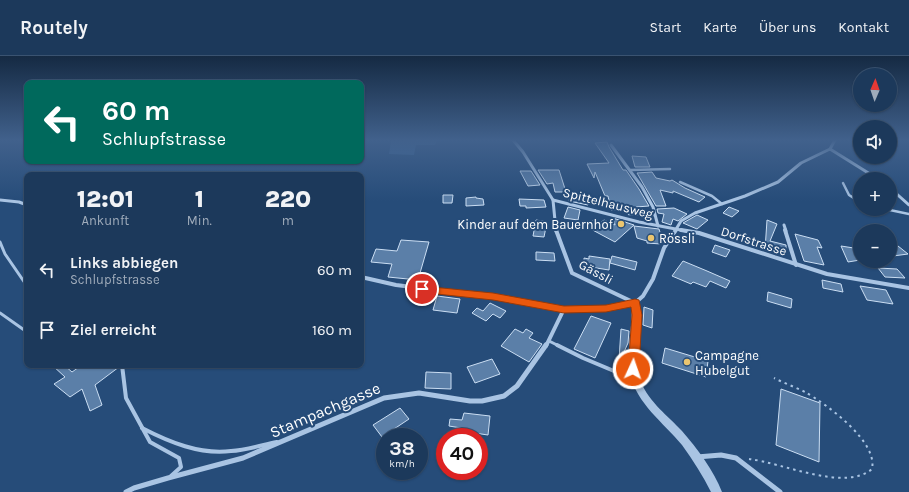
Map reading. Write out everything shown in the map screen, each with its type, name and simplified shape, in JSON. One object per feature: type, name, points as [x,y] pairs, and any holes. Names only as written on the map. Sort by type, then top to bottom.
[{"type":"street","name":"Spittelhausweg","points":[[528,160],[553,200],[594,212],[676,229]]},
{"type":"street","name":"Spittelhausweg","points":[[623,160],[642,187],[653,207],[658,226]]},
{"type":"street","points":[[364,278],[396,285],[493,297],[564,309],[606,309],[635,303],[643,296],[653,279],[664,248],[681,221],[686,217],[778,182],[806,160]]},
{"type":"street","points":[[849,160],[867,172]]},
{"type":"street","points":[[897,194],[909,205]]},
{"type":"street","points":[[0,200],[24,204]]},
{"type":"street","name":"Gässli","points":[[553,200],[556,233],[572,274],[635,303]]},
{"type":"street","points":[[784,225],[796,265]]},
{"type":"street","name":"Dorfstrasse","points":[[676,229],[698,233],[796,265],[851,279],[909,288]]},
{"type":"street","points":[[635,303],[637,315],[633,364],[636,380],[647,401],[680,436],[697,457],[716,492]]},
{"type":"street","name":"Stampachgasse","points":[[126,492],[134,488],[168,478],[230,463],[384,398],[419,393],[482,402],[497,399],[510,393],[517,386],[549,341],[564,309]]},
{"type":"street","points":[[697,457],[721,455],[736,458],[780,492]]},
{"type":"lane","points":[[630,170],[670,169]]},
{"type":"lane","points":[[680,182],[712,196],[722,204]]},
{"type":"lane","points":[[843,182],[845,191],[853,199]]},
{"type":"lane","points":[[897,212],[909,214]]},
{"type":"lane","points":[[629,214],[655,214]]},
{"type":"lane","points":[[0,242],[5,254],[24,283]]},
{"type":"lane","points":[[0,313],[24,330]]},
{"type":"lane","points":[[549,341],[582,358],[636,380]]},
{"type":"lane","points":[[122,368],[126,398],[150,442],[179,458],[181,467],[168,478]]},
{"type":"lane","points":[[142,428],[165,440],[206,451],[218,452],[284,441]]},
{"type":"path","points":[[736,458],[754,459],[820,477],[846,480],[862,477],[872,469],[873,459],[868,447],[856,432],[840,417],[806,393],[774,378]]},
{"type":"building","points":[[607,160],[617,160],[623,170],[626,170],[649,206],[636,207],[637,210],[611,210],[608,196],[605,196],[595,172],[594,178],[587,164],[609,163]]},
{"type":"building","points":[[633,160],[647,160],[650,167],[635,167]]},
{"type":"building","points":[[538,170],[559,170],[566,192],[555,192],[553,183],[547,184]]},
{"type":"building","points":[[520,171],[531,171],[540,185],[528,186]]},
{"type":"building","points":[[652,172],[656,178],[670,181],[672,180],[705,197],[699,202],[673,191],[673,193],[660,190],[666,206],[656,206],[637,173]]},
{"type":"building","points":[[580,194],[590,196],[588,205],[569,201],[570,196],[579,196]]},
{"type":"building","points":[[443,195],[453,195],[452,203],[443,203]]},
{"type":"building","points":[[476,197],[483,199],[484,205],[466,206],[466,198]]},
{"type":"building","points":[[519,199],[544,200],[546,207],[526,208],[526,206],[520,206]]},
{"type":"building","points":[[568,207],[580,210],[578,220],[564,218]]},
{"type":"building","points":[[729,207],[739,211],[732,217],[723,213]]},
{"type":"building","points":[[674,208],[687,214],[678,221],[673,219],[671,225],[662,222],[664,214],[658,213],[657,209]]},
{"type":"building","points":[[697,215],[708,220],[697,229],[683,223]]},
{"type":"building","points":[[613,218],[634,225],[615,242],[587,227],[592,221],[599,224],[604,220],[615,225]]},
{"type":"building","points":[[536,220],[547,222],[544,237],[533,236]]},
{"type":"building","points":[[767,220],[777,224],[770,241],[786,245],[786,252],[768,247],[766,251],[765,250]]},
{"type":"building","points":[[634,226],[659,229],[662,239],[661,244],[647,243],[647,241],[637,238]]},
{"type":"building","points":[[795,234],[818,240],[822,248],[817,247],[824,265],[804,261]]},
{"type":"building","points":[[401,240],[429,242],[418,280],[388,277],[392,264],[371,262],[376,249],[397,251]]},
{"type":"building","points":[[715,245],[730,250],[726,257],[712,252]]},
{"type":"building","points":[[841,246],[853,248],[853,261],[848,262]]},
{"type":"building","points":[[898,246],[908,254],[897,255]]},
{"type":"building","points":[[536,252],[554,253],[555,261],[536,260]]},
{"type":"building","points":[[589,256],[610,259],[609,270],[584,266],[584,258],[589,259]]},
{"type":"building","points":[[612,256],[637,262],[635,270],[610,263]]},
{"type":"building","points":[[683,261],[730,281],[726,288],[710,281],[706,287],[693,282],[691,284],[672,276]]},
{"type":"building","points":[[878,268],[897,269],[905,278],[885,277]]},
{"type":"building","points":[[822,280],[841,284],[843,292],[823,288]]},
{"type":"building","points":[[860,286],[886,290],[893,304],[867,300]]},
{"type":"building","points":[[768,292],[792,299],[791,308],[767,301]]},
{"type":"building","points":[[437,296],[460,299],[457,313],[433,310]]},
{"type":"building","points":[[490,303],[506,311],[500,318],[493,314],[486,321],[472,313],[477,308],[483,311]]},
{"type":"building","points":[[644,307],[653,310],[652,328],[643,325]]},
{"type":"building","points":[[591,316],[611,323],[595,358],[574,349]]},
{"type":"building","points":[[515,329],[523,333],[526,329],[533,333],[529,338],[542,344],[529,362],[501,346]]},
{"type":"building","points":[[621,329],[629,331],[628,343],[620,361],[619,360]]},
{"type":"building","name":"Campagne Hubelgut","points":[[665,348],[708,361],[706,377],[662,363]]},
{"type":"building","points":[[492,359],[500,374],[475,383],[467,367]]},
{"type":"building","points":[[55,368],[67,368],[72,372],[78,368],[118,368],[95,385],[102,405],[90,411],[82,389],[70,397],[54,384],[65,377]]},
{"type":"building","points":[[426,372],[451,373],[451,389],[425,388]]},
{"type":"building","points":[[781,389],[820,403],[819,462],[776,445]]},
{"type":"building","points":[[400,408],[409,419],[396,428],[376,429],[373,425]]},
{"type":"building","points":[[464,413],[490,416],[488,435],[488,428],[461,428],[449,426],[450,419],[462,420]]},
{"type":"place","name":"Kinder auf dem Bauernhof","points":[[621,224]]},
{"type":"place","name":"Rössli","points":[[651,238]]},
{"type":"place","name":"Campagne Hubelgut","points":[[687,362]]},
{"type":"route","points":[[422,289],[493,297],[576,310],[606,309],[635,303],[637,315],[633,369]]}]
